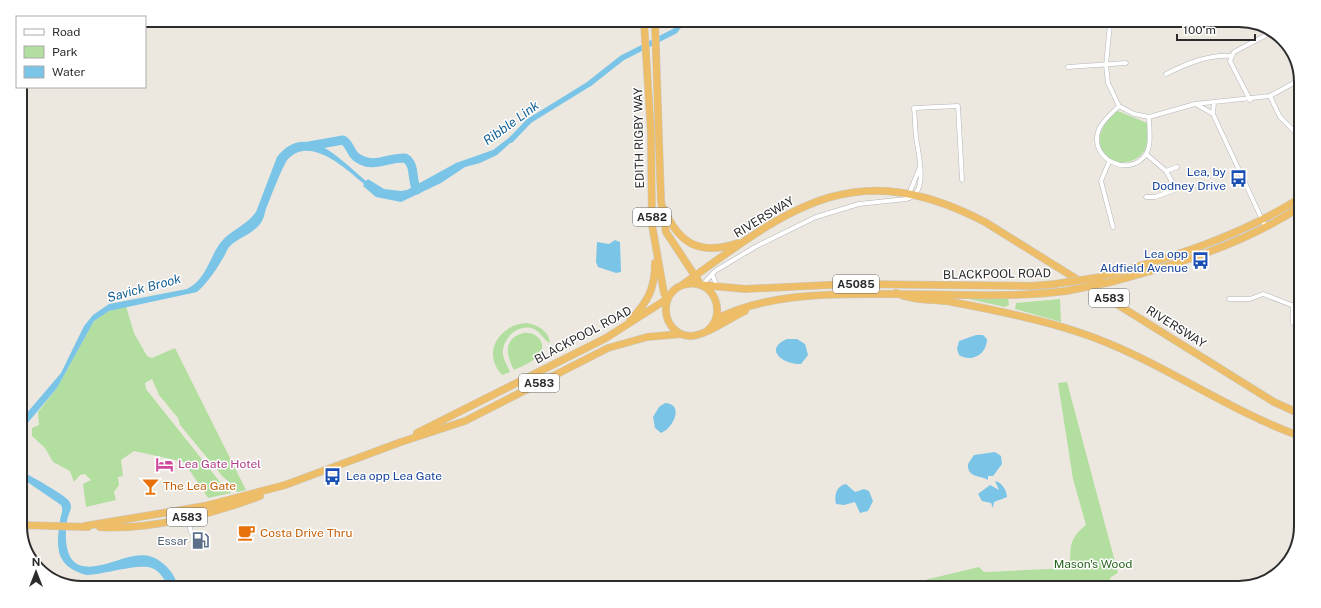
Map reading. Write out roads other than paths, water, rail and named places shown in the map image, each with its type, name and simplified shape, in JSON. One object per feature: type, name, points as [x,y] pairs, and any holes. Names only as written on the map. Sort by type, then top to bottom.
[{"type":"highway","name":"EDITH RIGBY WAY","points":[[644,27],[651,133],[651,187],[655,248],[664,293],[667,299]]},
{"type":"highway","name":"EDITH RIGBY WAY","points":[[655,27],[660,130],[661,201],[666,232],[677,252],[696,275],[702,285]]},
{"type":"highway","name":"RIVERSWAY","points":[[682,285],[748,239],[796,210],[827,198],[874,190],[912,194],[940,202],[985,222],[1274,402],[1294,411]]},
{"type":"highway","points":[[661,201],[675,230],[681,237],[695,246],[717,248],[748,239]]},
{"type":"highway","name":"BLACKPOOL ROAD","points":[[702,285],[745,289],[849,284],[1032,286],[1054,284],[1101,277],[1168,258],[1263,223],[1294,202]]},
{"type":"highway","name":"BLACKPOOL ROAD","points":[[716,319],[742,308],[776,300],[818,295],[896,293],[1010,295],[1066,291],[1111,282],[1172,264],[1211,250],[1263,223],[1294,210]]},
{"type":"highway","points":[[625,327],[650,294],[655,275],[655,248]]},
{"type":"highway","points":[[707,330],[716,319],[718,309],[716,300],[710,291],[702,285],[692,283],[682,285],[673,291],[667,299],[665,309],[667,319],[673,328],[681,334],[694,336],[707,330],[747,310],[776,300]]},
{"type":"highway","points":[[896,293],[906,298],[950,302],[1004,313],[1082,334],[1136,357],[1267,424],[1294,434]]},
{"type":"highway","name":"BLACKPOOL ROAD","points":[[401,442],[625,327],[667,299]]},
{"type":"highway","name":"BLACKPOOL ROAD","points":[[27,525],[81,526],[187,513],[285,485],[401,442],[456,424],[484,412],[608,348],[647,337],[681,334]]},
{"type":"street","points":[[1110,27],[1106,65],[1108,83],[1119,106],[1134,114],[1149,117],[1195,104],[1250,100],[1270,96],[1294,83]]},
{"type":"street","points":[[1250,100],[1230,61],[1234,52],[1267,35]]},
{"type":"street","points":[[1166,74],[1185,64],[1219,55],[1232,56]]},
{"type":"street","points":[[1068,67],[1126,63]]},
{"type":"street","points":[[1270,96],[1280,117],[1294,131]]},
{"type":"street","points":[[1214,102],[1213,114],[1263,223]]},
{"type":"street","points":[[1195,104],[1213,114]]},
{"type":"street","points":[[912,194],[920,179],[914,108],[958,106],[962,180]]},
{"type":"street","points":[[1119,106],[1103,122],[1098,136],[1099,149],[1109,162],[1124,165],[1137,161],[1146,154],[1149,144],[1149,117]]},
{"type":"street","points":[[1146,154],[1166,170],[1176,189]]},
{"type":"street","points":[[1109,162],[1101,181],[1113,227]]},
{"type":"street","points":[[1166,170],[1177,167]]},
{"type":"street","points":[[1146,197],[1155,197],[1185,186]]},
{"type":"street","name":"RIVERSWAY","points":[[702,285],[712,274],[755,247],[816,217],[860,204],[908,199],[912,194]]},
{"type":"street","points":[[712,274],[717,287]]},
{"type":"street","points":[[1229,299],[1250,299],[1263,294],[1292,305],[1294,324]]},
{"type":"street","points":[[187,513],[191,532]]},
{"type":"water","points":[[514,134],[517,137],[497,155],[480,163],[465,167],[441,183],[401,202],[376,197],[363,186],[364,184],[357,178],[328,157],[307,151],[297,153],[286,162],[263,219],[259,225],[256,229],[230,246],[215,271],[201,288],[197,292],[109,311],[94,321],[57,388],[27,424],[27,413],[61,373],[84,326],[93,315],[109,304],[187,289],[199,280],[221,242],[256,212],[277,157],[288,146],[300,142],[312,143],[335,155],[366,181],[368,179],[384,189],[401,191],[407,190],[456,163],[493,150]]},
{"type":"water","points":[[615,240],[620,242],[621,272],[616,273],[598,267],[596,262],[597,242],[609,244]]},
{"type":"water","points":[[976,335],[983,335],[987,339],[982,353],[978,356],[969,358],[959,355],[957,349],[959,341]]},
{"type":"water","points":[[787,339],[797,339],[805,344],[808,355],[801,364],[788,362],[778,356],[776,352],[777,347],[780,343]]},
{"type":"water","points":[[665,403],[671,404],[676,412],[670,427],[661,433],[655,428],[653,417],[659,407]]},
{"type":"water","points":[[995,452],[1001,456],[1002,464],[993,476],[988,476],[988,480],[970,472],[968,469],[968,464],[974,455]]},
{"type":"water","points":[[27,474],[69,501],[71,508],[67,521],[66,539],[68,552],[74,562],[79,565],[89,567],[100,566],[141,555],[151,557],[161,562],[173,574],[176,581],[165,581],[157,571],[146,567],[129,568],[86,575],[68,567],[60,555],[58,547],[62,510],[61,505],[27,482]]},
{"type":"water","points":[[995,481],[1004,487],[1007,497],[994,502],[993,508],[991,503],[982,501],[978,494],[990,485],[999,490]]},
{"type":"water","points":[[846,484],[855,492],[864,489],[869,491],[873,501],[868,511],[860,513],[855,502],[844,505],[836,504],[836,492],[840,487]]},
{"type":"waterway","name":"Ribble Link","points":[[511,140],[529,121],[589,84],[622,58],[675,31],[678,27]]},
{"type":"waterway","name":"Savick Brook","points":[[309,146],[343,140],[354,155],[363,161],[375,163],[405,158],[411,164],[417,190]]},
{"type":"place","name":"Lea, by Dodney Drive","points":[[1239,179]]},
{"type":"place","name":"Lea opp Aldfield Avenue","points":[[1201,261]]},
{"type":"place","name":"Lea Gate Hotel","points":[[165,464]]},
{"type":"place","name":"Lea opp Lea Gate","points":[[333,476]]},
{"type":"place","name":"The Lea Gate","points":[[150,486]]},
{"type":"place","name":"Costa Drive Thru","points":[[247,533]]},
{"type":"place","name":"Essar","points":[[201,541]]},
{"type":"park label","name":"Mason's Wood","points":[[1093,564]]}]
